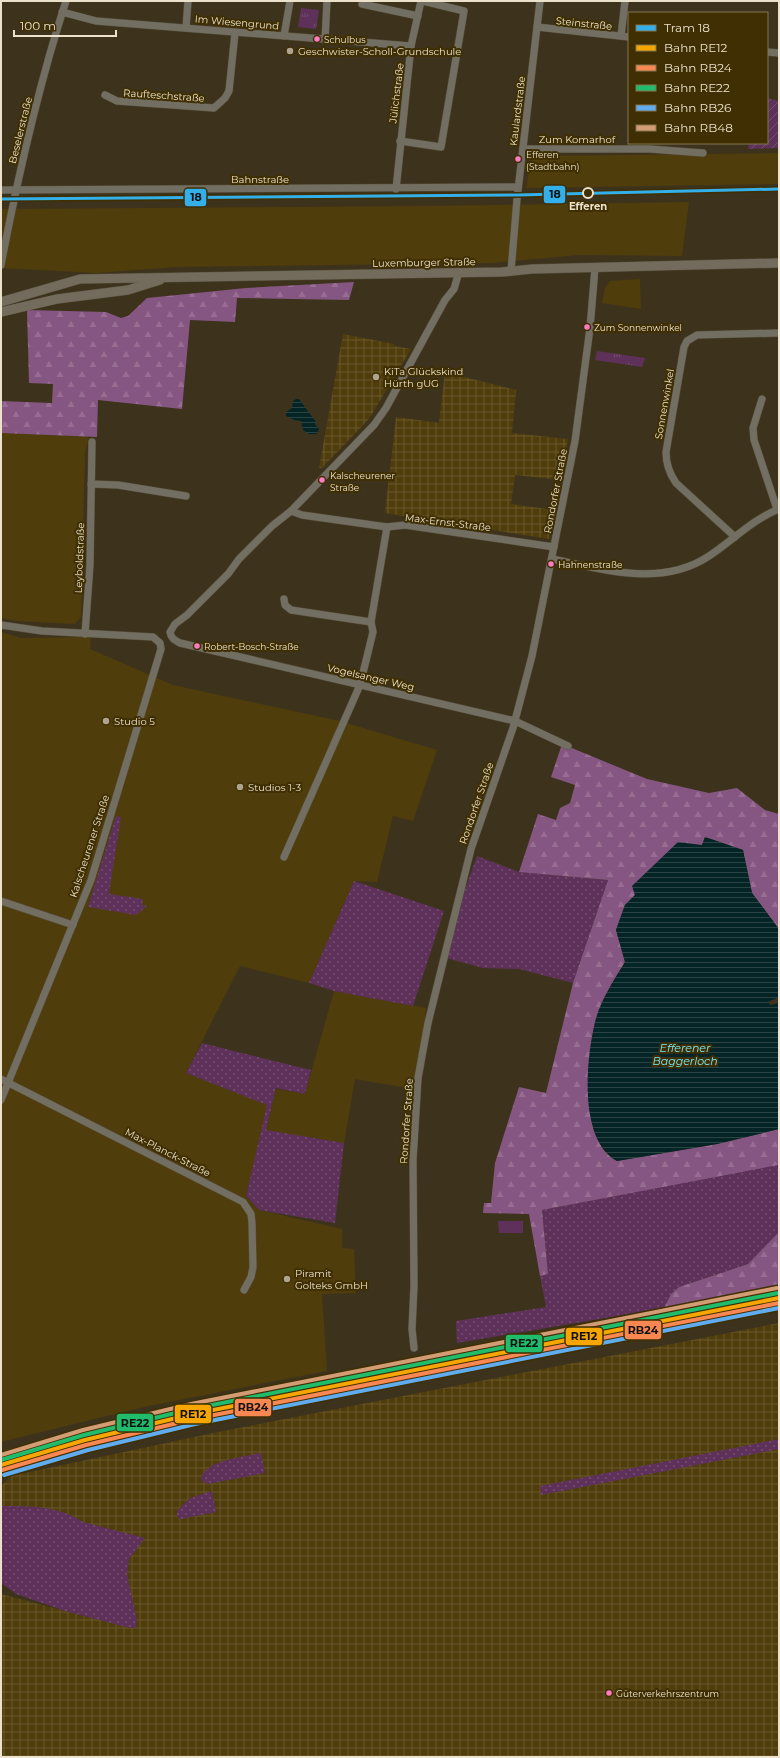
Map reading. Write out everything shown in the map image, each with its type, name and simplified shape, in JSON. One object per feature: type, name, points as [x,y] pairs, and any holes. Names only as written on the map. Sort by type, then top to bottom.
[{"type":"main road","name":"Luxemburger Straße","points":[[1,302],[70,281],[779,263]]},
{"type":"main road","points":[[1,312],[57,299],[138,288],[167,278]]},
{"type":"street","name":"Beselerstraße","points":[[1,265],[15,190],[66,1]]},
{"type":"street","points":[[186,28],[188,1]]},
{"type":"street","points":[[284,36],[290,1]]},
{"type":"street","points":[[325,40],[327,1]]},
{"type":"street","points":[[400,141],[441,147],[464,11],[422,1]]},
{"type":"street","name":"Jülichstraße","points":[[396,189],[411,46],[422,1]]},
{"type":"street","name":"Kaulardstraße","points":[[511,271],[518,187],[540,1]]},
{"type":"street","points":[[625,1],[625,37]]},
{"type":"street","points":[[362,4],[418,16]]},
{"type":"street","name":"Im Wiesengrund","points":[[62,12],[96,21],[411,46]]},
{"type":"street","name":"Steinstraße","points":[[537,27],[625,37]]},
{"type":"street","name":"Raufteschstraße","points":[[105,95],[117,101],[214,108],[225,98],[229,91],[235,33]]},
{"type":"street","points":[[768,52],[779,53]]},
{"type":"street","name":"Zum Komarhof","points":[[523,149],[650,149],[703,153]]},
{"type":"street","name":"Bahnstraße","points":[[1,190],[396,189],[518,187]]},
{"type":"street","name":"Rondorfer Straße","points":[[414,1348],[412,1329],[414,1286],[413,1160],[418,1078],[428,1023],[471,849],[515,721],[528,672],[575,441],[590,328],[595,268]]},
{"type":"street","points":[[292,511],[356,445],[382,414],[445,300],[454,289],[459,272]]},
{"type":"street","name":"Sonnenwinkel","points":[[735,537],[676,483],[670,474],[666,463],[666,452],[684,347],[687,341],[696,335],[779,333]]},
{"type":"street","points":[[552,559],[629,574],[665,573],[680,570],[703,560],[758,520],[778,509],[754,440],[753,428],[762,399]]},
{"type":"street","name":"Leyboldstraße","points":[[86,634],[90,565],[92,442]]},
{"type":"street","points":[[91,484],[118,485],[186,496]]},
{"type":"street","name":"Max-Ernst-Straße","points":[[292,511],[302,515],[387,527],[408,525],[554,547]]},
{"type":"street","name":"Vogelsanger Weg","points":[[292,511],[272,526],[239,559],[228,574],[187,615],[175,624],[170,632],[174,640],[180,643],[515,721],[568,746]]},
{"type":"street","points":[[284,857],[360,685],[373,632],[371,622],[387,527]]},
{"type":"street","points":[[284,599],[285,605],[291,610],[371,622]]},
{"type":"street","points":[[1,625],[86,634]]},
{"type":"street","name":"Kalscheurener Straße","points":[[1,1100],[4,1081],[73,925],[91,880],[160,653],[161,645],[156,639],[86,634]]},
{"type":"street","points":[[1,901],[73,925]]},
{"type":"street","name":"Max-Planck-Straße","points":[[4,1081],[243,1202],[251,1214],[253,1267],[251,1277],[244,1290]]},
{"type":"shaded area","points":[[779,153],[779,184],[526,188],[531,160],[535,157]]},
{"type":"shaded area","points":[[689,202],[682,256],[579,255],[492,263],[176,267],[97,273],[1,268],[1,209],[427,206]]},
{"type":"shaded area","points":[[640,279],[641,309],[602,303],[605,288],[610,281]]},
{"type":"shaded area","points":[[343,334],[394,344],[394,346],[411,349],[369,419],[322,468],[319,468]]},
{"type":"shaded area","points":[[445,372],[516,390],[512,433],[568,439],[561,480],[515,475],[511,504],[554,510],[549,539],[385,513],[396,417],[439,423]]},
{"type":"shaded area","points":[[1,433],[89,437],[85,452],[81,617],[75,624],[17,621],[1,618]]},
{"type":"shaded area","points":[[1,632],[21,638],[91,637],[90,649],[173,685],[340,721],[437,750],[413,821],[393,816],[377,882],[354,881],[309,983],[240,966],[186,1073],[268,1105],[246,1196],[259,1210],[342,1229],[342,1248],[354,1249],[356,1293],[322,1294],[327,1371],[144,1407],[1,1442]]},
{"type":"shaded area","points":[[334,991],[426,1008],[419,1090],[355,1079],[344,1143],[266,1131],[276,1089],[305,1094]]},
{"type":"shaded area","points":[[779,1323],[779,1757],[1,1757],[1,1594],[96,1619],[1,1518],[1,1486],[11,1476],[213,1433]]},
{"type":"green space","points":[[301,8],[319,10],[316,29],[298,27]]},
{"type":"green space","points":[[768,98],[779,101],[779,148],[748,149],[749,144],[768,144]]},
{"type":"green space","points":[[354,282],[349,300],[237,298],[235,322],[190,320],[182,409],[98,400],[97,437],[1,433],[1,401],[52,403],[53,384],[29,383],[27,310],[106,312],[121,318],[128,316],[147,298],[246,288]]},
{"type":"green space","points":[[597,351],[645,358],[642,367],[595,360]]},
{"type":"green space","points":[[562,744],[647,779],[709,793],[737,788],[765,810],[779,814],[779,929],[752,893],[743,850],[705,837],[702,845],[635,895],[625,905],[616,930],[625,962],[611,985],[593,1128],[602,1148],[608,1155],[617,1161],[717,1144],[779,1129],[779,1168],[778,1165],[542,1210],[548,1274],[540,1276],[529,1214],[483,1213],[484,1203],[491,1203],[495,1163],[519,1087],[546,1093],[573,983],[608,880],[519,872],[538,814],[556,820],[560,808],[570,803],[575,785],[551,777]]},
{"type":"green space","points":[[116,816],[121,817],[109,894],[143,899],[142,905],[147,906],[136,915],[88,907]]},
{"type":"green space","points":[[477,856],[519,872],[608,880],[573,983],[519,969],[483,968],[446,958],[458,909]]},
{"type":"green space","points":[[354,881],[444,911],[413,1006],[334,991],[309,983]]},
{"type":"green space","points":[[202,1043],[311,1070],[305,1094],[276,1088],[266,1130],[344,1143],[335,1223],[259,1210],[246,1196],[267,1105],[186,1073]]},
{"type":"green space","points":[[778,1164],[779,1232],[748,1264],[679,1287],[671,1294],[664,1308],[457,1343],[456,1321],[546,1307],[540,1276],[548,1274],[542,1210]]},
{"type":"green space","points":[[498,1221],[523,1221],[523,1233],[499,1233]]},
{"type":"green space","points":[[779,1232],[779,1286],[664,1308],[671,1294],[679,1287],[748,1264]]},
{"type":"green space","points":[[779,1439],[779,1449],[541,1495],[540,1486]]},
{"type":"green space","points":[[261,1453],[265,1473],[208,1484],[201,1480],[203,1474],[208,1468],[216,1464],[226,1460]]},
{"type":"green space","points":[[212,1491],[216,1512],[181,1519],[177,1517],[177,1511],[190,1498]]},
{"type":"green space","points":[[1,1506],[22,1506],[54,1510],[83,1522],[145,1538],[129,1559],[127,1574],[137,1621],[135,1628],[65,1611],[16,1594],[1,1583]]},
{"type":"water","points":[[299,399],[316,422],[315,424],[319,429],[317,434],[309,434],[303,430],[301,421],[294,420],[286,416],[286,412],[292,408],[293,401]]},
{"type":"water","name":"Efferener Baggerloch","points":[[705,837],[743,850],[752,893],[779,929],[779,997],[768,1002],[770,1005],[779,1003],[779,1129],[717,1144],[617,1161],[604,1150],[596,1135],[588,1098],[589,1057],[597,1014],[608,991],[625,962],[616,930],[625,905],[635,895],[632,886],[678,842],[702,845]]},
{"type":"railway","points":[[1,1470],[97,1442],[189,1420],[779,1302]]},
{"type":"tram line","name":"18","points":[[1,199],[517,195],[779,189]]},
{"type":"rail line","name":"RB48","points":[[1,1455],[83,1430],[191,1404],[777,1288]]},
{"type":"rail line","name":"RE22","points":[[1,1460],[84,1435],[192,1409],[778,1293]]},
{"type":"rail line","name":"RE12","points":[[1,1465],[85,1440],[193,1414],[779,1298]]},
{"type":"rail line","name":"RB24","points":[[2,1470],[86,1445],[194,1419],[779,1303]]},
{"type":"rail line","name":"RB26","points":[[4,1475],[88,1450],[195,1424],[779,1308]]},
{"type":"place","name":"Schulbus","points":[[317,39]]},
{"type":"place","name":"Geschwister-Scholl-Grundschule","points":[[290,51]]},
{"type":"place","name":"Efferen (Stadtbahn)","points":[[518,159]]},
{"type":"place","name":"Efferen","points":[[588,193]]},
{"type":"place","name":"Zum Sonnenwinkel","points":[[587,327]]},
{"type":"place","name":"KiTa Glückskind Hürth gUG","points":[[376,377]]},
{"type":"place","name":"Kalscheurener Straße","points":[[322,480]]},
{"type":"place","name":"Hahnenstraße","points":[[551,564]]},
{"type":"place","name":"Robert-Bosch-Straße","points":[[197,646]]},
{"type":"place","name":"Studio 5","points":[[106,721]]},
{"type":"place","name":"Studios 1-3","points":[[240,787]]},
{"type":"place","name":"Piramit Golteks GmbH","points":[[287,1279]]},
{"type":"place","name":"Güterverkehrszentrum","points":[[609,1693]]}]
